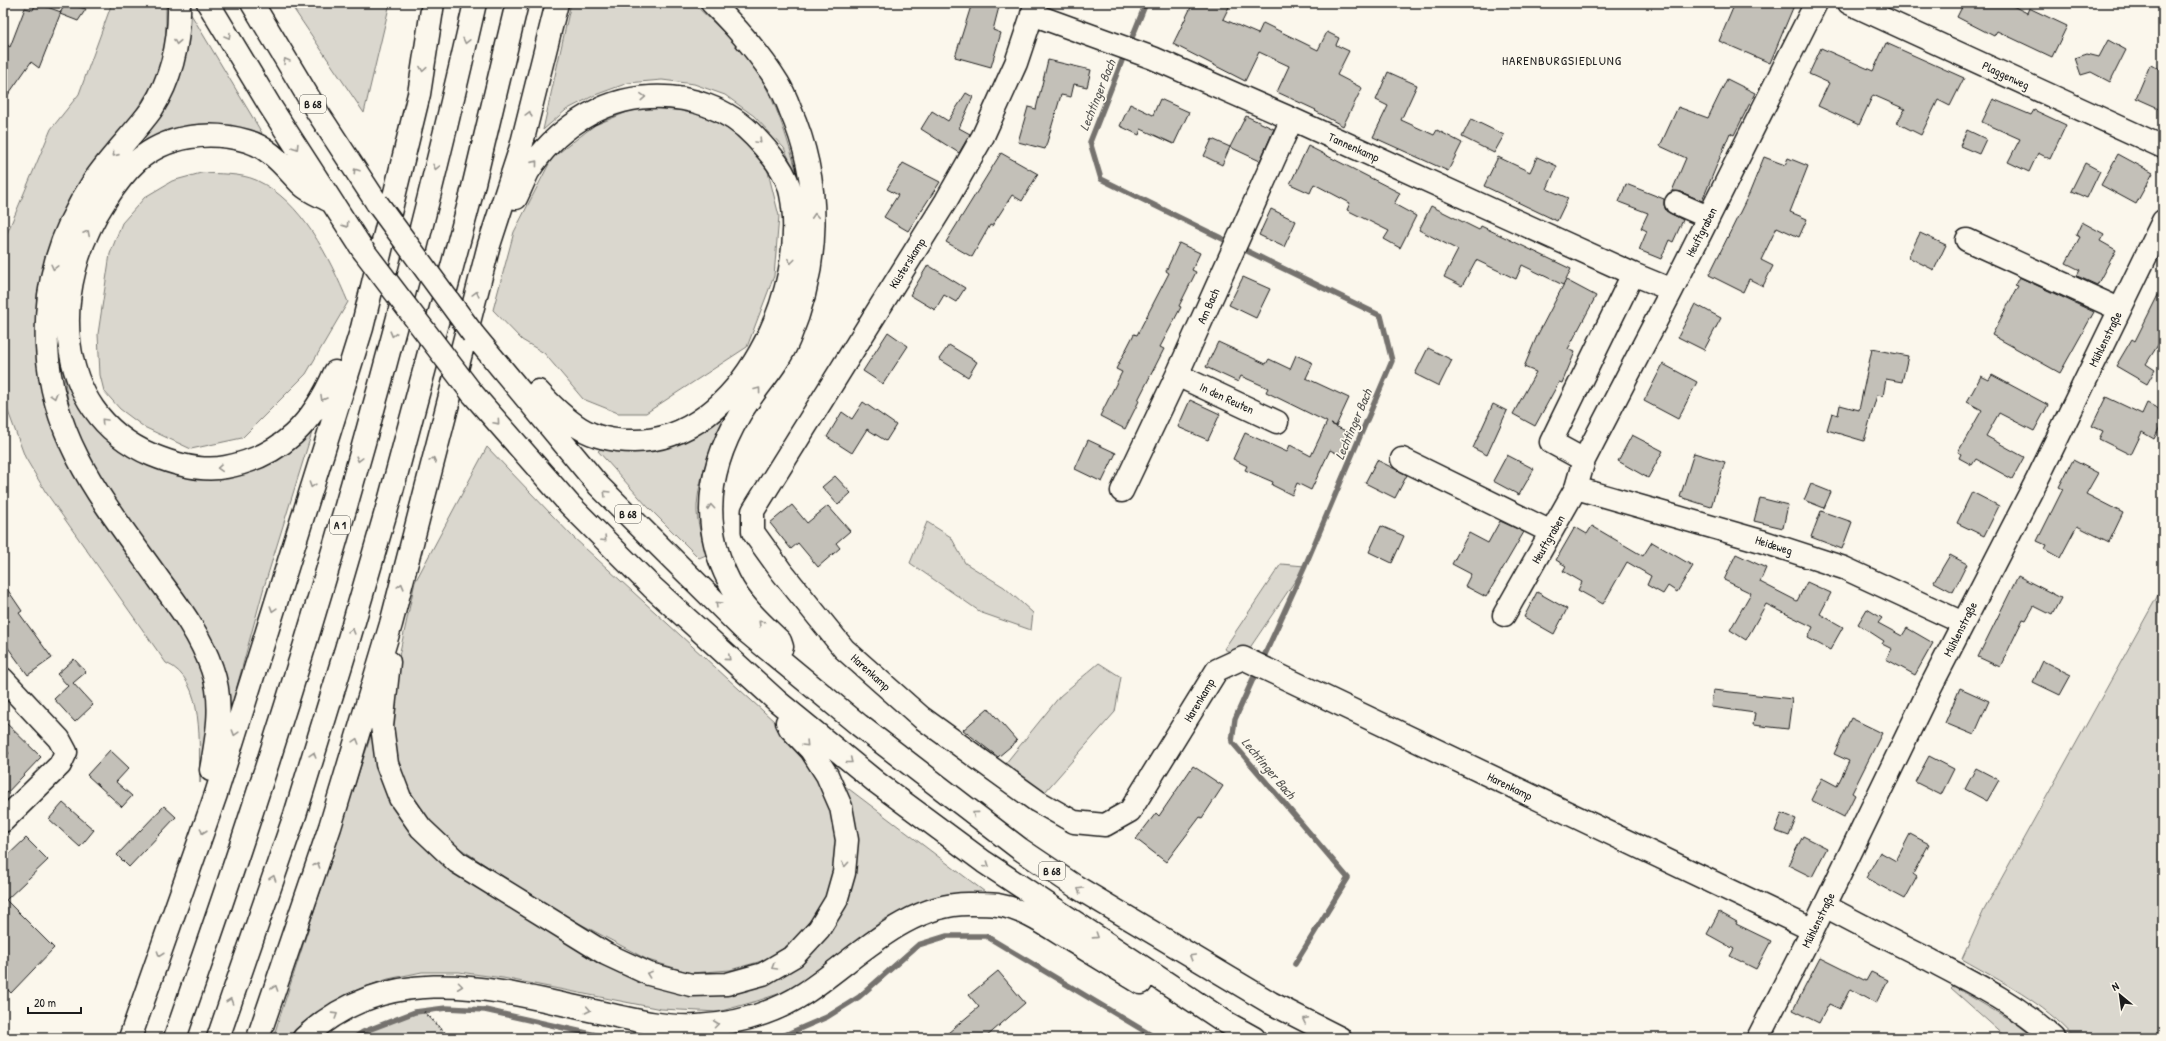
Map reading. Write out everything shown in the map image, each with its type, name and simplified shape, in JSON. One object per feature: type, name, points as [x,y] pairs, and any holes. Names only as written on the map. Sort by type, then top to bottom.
[{"type":"main road","points":[[179,3],[180,26],[174,56],[165,84],[152,108],[94,180],[76,209],[60,245],[51,281],[48,308],[47,348],[52,389],[63,426],[76,457],[94,490],[183,612],[200,640],[213,670],[218,701],[219,728],[211,772],[216,794]]},
{"type":"main road","name":"B 68","points":[[208,3],[330,201],[363,250],[472,393],[566,499],[652,587],[777,701],[876,782],[984,862],[1227,1023],[1254,1038]]},
{"type":"main road","name":"B 68","points":[[252,3],[318,113],[377,203],[478,340],[599,486],[742,628],[865,730],[1020,849],[1069,882],[1264,999],[1340,1038]]},
{"type":"main road","points":[[130,1038],[216,794],[362,328],[419,94],[433,3]]},
{"type":"main road","name":"A 1","points":[[175,1038],[256,802],[352,483],[432,185],[475,3]]},
{"type":"main road","points":[[218,1038],[295,815],[355,619],[390,498],[471,196],[517,3]]},
{"type":"main road","points":[[258,1038],[330,827],[391,624],[489,245],[521,147],[556,3]]},
{"type":"main road","points":[[712,3],[758,52],[780,85],[798,126],[810,170],[815,219],[812,264],[804,300],[788,341],[772,372],[741,412],[726,439],[714,474],[710,503],[715,546],[729,582],[752,614],[780,641],[789,667]]},
{"type":"main road","name":"Heuftgraben","points":[[1504,615],[1576,488],[1584,460],[1672,290],[1816,3]]},
{"type":"main road","name":"Plaggenweg","points":[[1849,3],[2163,148]]},
{"type":"main road","name":"Tannenkamp","points":[[1034,8],[1292,119],[1633,274],[1672,290]]},
{"type":"main road","name":"Küsterskamp","points":[[753,511],[946,201],[983,136],[1016,63],[1034,8]]},
{"type":"main road","points":[[478,340],[504,352],[556,411],[582,430],[614,441],[646,441],[676,434],[703,419],[727,396],[754,361],[776,322],[790,272],[795,230],[791,192],[775,158],[749,130],[720,110],[692,100],[663,96],[632,98],[602,107],[574,124],[551,144],[528,172],[507,225],[489,245]]},
{"type":"main road","name":"Am Bach","points":[[1122,491],[1177,375],[1292,119]]},
{"type":"main road","points":[[330,201],[303,186],[276,157],[249,141],[218,134],[186,137],[160,146],[138,160],[118,182],[98,211],[83,241],[73,273],[67,320],[70,352],[79,385],[92,408],[112,429],[136,448],[166,461],[198,468],[222,468],[244,464],[270,453],[292,437],[309,420],[324,397],[348,342],[362,328]]},
{"type":"main road","points":[[1676,203],[1708,217]]},
{"type":"main road","name":"Mühlenstraße","points":[[1758,1038],[1814,930],[1963,624],[2037,480],[2163,221]]},
{"type":"main road","points":[[1967,240],[2119,309]]},
{"type":"main road","points":[[1584,460],[1551,442],[1633,274]]},
{"type":"main road","name":"In den Reuten","points":[[1177,375],[1277,422]]},
{"type":"main road","points":[[1402,459],[1552,532]]},
{"type":"main road","name":"Heideweg","points":[[1576,488],[1746,537],[1844,568],[1963,624]]},
{"type":"main road","name":"Harenkamp","points":[[753,511],[753,532],[781,571],[844,648],[922,718],[1032,798],[1074,822],[1106,825],[1130,811],[1217,670],[1242,658],[1814,930]]},
{"type":"main road","points":[[391,624],[387,686],[382,726],[387,764],[400,798],[421,828],[457,862],[606,954],[649,974],[691,985],[727,984],[762,974],[794,956],[819,929],[836,902],[844,873],[846,840],[841,807],[827,775],[811,750],[790,728],[777,701]]},
{"type":"main road","points":[[3,679],[59,739],[66,752],[60,766],[3,821]]},
{"type":"main road","points":[[304,1038],[337,1013],[364,1000],[392,991],[424,986],[454,986],[501,992],[655,1024],[695,1027],[735,1022],[770,1011],[803,994],[881,937],[909,920],[938,908],[968,904],[999,905],[1022,913],[1198,1018],[1227,1023]]},
{"type":"main road","points":[[1825,906],[1970,981],[2008,1003],[2033,1020],[2054,1038]]},
{"type":"path","points":[[424,1012],[450,1038]]},
{"type":"shaded area","points":[[112,3],[166,3],[166,35],[162,59],[154,82],[128,123],[85,178],[45,389],[189,635],[208,691],[209,730],[200,783],[199,733],[197,716],[194,699],[188,684],[179,672],[166,663],[45,491],[25,457],[3,398],[3,243],[51,129],[79,94]]},
{"type":"shaded area","points":[[290,3],[390,3],[364,113],[291,5]]},
{"type":"shaded area","points":[[571,3],[693,3],[747,58],[757,72],[773,101],[779,116],[799,180],[784,148],[754,116],[725,95],[694,84],[662,80],[628,83],[595,95],[566,110],[543,130]]},
{"type":"shaded area","points":[[189,11],[262,133],[259,136],[221,126],[189,126],[158,136],[125,157]]},
{"type":"shaded area","points":[[640,107],[697,112],[737,134],[767,168],[779,216],[774,276],[747,347],[646,413],[618,413],[583,399],[544,353],[522,340],[493,310],[514,232],[552,158],[595,125]]},
{"type":"shaded area","points":[[201,173],[229,174],[256,180],[272,189],[287,202],[300,216],[323,249],[348,302],[306,374],[242,438],[191,449],[144,427],[120,409],[104,391],[100,375],[98,334],[110,254],[122,223],[145,197],[172,181]]},
{"type":"shaded area","points":[[61,358],[71,389],[187,474],[313,429],[264,587],[230,712],[225,683],[165,570],[94,469],[70,413]]},
{"type":"shaded area","points":[[743,392],[713,446],[702,475],[697,512],[706,555],[699,558],[647,506],[598,451],[603,447],[628,451],[653,450],[677,443],[700,432],[716,419]]},
{"type":"shaded area","points":[[487,447],[573,537],[799,744],[840,825],[837,876],[817,912],[794,940],[769,959],[730,970],[691,973],[648,960],[547,906],[440,835],[409,799],[392,753],[391,693],[415,582]]},
{"type":"shaded area","points":[[927,522],[951,537],[965,563],[1004,587],[1033,613],[1031,630],[982,613],[910,563]]},
{"type":"shaded area","points":[[1281,564],[1305,566],[1243,658],[1224,649]]},
{"type":"shaded area","points":[[2163,586],[2163,1038],[2075,1038],[2063,1025],[2036,1003],[1962,959],[1984,910]]},
{"type":"shaded area","points":[[1099,663],[1121,677],[1115,712],[1037,801],[997,774],[1060,696]]},
{"type":"shaded area","points":[[371,735],[375,736],[401,817],[584,951],[744,989],[841,907],[841,783],[989,895],[950,894],[918,903],[883,920],[790,990],[718,1012],[661,1009],[503,978],[459,972],[422,972],[388,979],[357,990],[329,1005],[301,1024],[287,1038],[273,1038]]},
{"type":"shaded area","points":[[1953,986],[2017,1024],[2035,1038],[2007,1038],[1951,988]]},
{"type":"shaded area","points":[[415,1012],[424,1012],[450,1038],[354,1038],[363,1032]]},
{"type":"building","points":[[36,3],[61,12],[39,68],[31,62],[3,102],[3,42],[10,47],[25,8],[33,10]]},
{"type":"building","points":[[65,3],[86,9],[78,21],[60,14]]},
{"type":"building","points":[[972,3],[1000,3],[993,30],[1001,33],[991,67],[955,57]]},
{"type":"building","points":[[1193,3],[1231,3],[1223,19],[1258,34],[1263,23],[1318,50],[1327,32],[1339,38],[1336,45],[1349,51],[1337,75],[1362,88],[1343,126],[1315,111],[1316,110],[1277,92],[1289,66],[1259,52],[1245,81],[1173,44]]},
{"type":"building","points":[[1733,3],[1795,3],[1770,63],[1719,41],[1733,8]]},
{"type":"building","points":[[1964,3],[2007,3],[2027,13],[2029,8],[2067,26],[2052,57],[1997,31],[1994,36],[1957,17]]},
{"type":"building","points":[[2108,40],[2126,50],[2110,82],[2091,72],[2081,75],[2075,58],[2087,54],[2099,57]]},
{"type":"building","points":[[1886,43],[1964,78],[1950,106],[1938,100],[1921,135],[1897,123],[1905,109],[1873,95],[1859,125],[1818,106],[1829,83],[1809,74],[1821,48],[1873,71]]},
{"type":"building","points":[[1048,60],[1091,70],[1087,87],[1074,84],[1071,97],[1061,95],[1045,149],[1018,142],[1028,107],[1036,109]]},
{"type":"building","points":[[2150,65],[2163,70],[2163,110],[2136,98]]},
{"type":"building","points":[[1388,72],[1417,85],[1401,120],[1434,135],[1437,130],[1462,143],[1448,171],[1373,137],[1388,106],[1376,100]]},
{"type":"building","points":[[1727,79],[1755,93],[1734,135],[1730,133],[1702,201],[1681,192],[1672,191],[1686,158],[1660,146],[1678,107],[1708,118]]},
{"type":"building","points":[[966,93],[973,97],[959,128],[970,134],[959,153],[921,129],[932,111],[948,121]]},
{"type":"building","points":[[1160,99],[1189,112],[1174,144],[1141,129],[1139,135],[1120,126],[1130,104],[1153,115]]},
{"type":"building","points":[[1993,99],[2031,115],[2034,110],[2066,125],[2050,159],[2038,153],[2029,172],[2008,162],[2020,139],[1982,122]]},
{"type":"building","points":[[1246,116],[1274,129],[1260,161],[1230,147]]},
{"type":"building","points":[[1471,119],[1504,135],[1494,153],[1462,137]]},
{"type":"building","points":[[1967,130],[1986,139],[1979,154],[1960,146]]},
{"type":"building","points":[[1212,139],[1230,147],[1222,165],[1204,156]]},
{"type":"building","points":[[1308,146],[1400,193],[1394,204],[1416,216],[1400,248],[1384,239],[1389,231],[1347,210],[1350,203],[1314,184],[1310,193],[1290,184]]},
{"type":"building","points":[[1001,153],[1038,174],[1022,201],[1012,195],[992,226],[990,225],[972,257],[946,242]]},
{"type":"building","points":[[2118,154],[2153,173],[2136,204],[2101,185]]},
{"type":"building","points":[[1498,157],[1530,172],[1537,157],[1557,166],[1547,189],[1568,198],[1557,221],[1484,186]]},
{"type":"building","points":[[1764,157],[1785,165],[1788,158],[1808,166],[1790,212],[1807,219],[1799,237],[1777,227],[1761,260],[1773,266],[1763,286],[1749,279],[1743,292],[1709,275],[1749,194]]},
{"type":"building","points":[[903,163],[940,182],[908,231],[884,217],[898,195],[887,189]]},
{"type":"building","points":[[2085,163],[2100,171],[2087,198],[2071,191]]},
{"type":"building","points":[[1626,184],[1664,199],[1666,211],[1683,220],[1673,242],[1669,240],[1661,259],[1639,250],[1647,231],[1641,228],[1648,213],[1619,202]]},
{"type":"building","points":[[1431,206],[1479,230],[1481,226],[1571,269],[1563,285],[1522,265],[1516,279],[1476,260],[1462,286],[1444,277],[1458,250],[1419,230]]},
{"type":"building","points":[[1271,209],[1296,221],[1284,247],[1259,235]]},
{"type":"building","points":[[2082,222],[2104,234],[2100,241],[2116,250],[2097,285],[2077,276],[2080,270],[2066,263],[2080,237],[2076,235]]},
{"type":"building","points":[[1920,233],[1946,245],[1934,270],[1908,257]]},
{"type":"building","points":[[1179,243],[1200,253],[1192,270],[1196,272],[1179,306],[1181,307],[1160,347],[1164,349],[1125,429],[1100,416],[1122,372],[1116,369],[1134,334],[1137,335],[1169,273],[1166,271]]},
{"type":"building","points":[[928,265],[965,288],[956,302],[944,295],[935,310],[910,295]]},
{"type":"building","points":[[1243,277],[1270,289],[1256,318],[1229,305]]},
{"type":"building","points":[[2019,277],[2094,312],[2060,373],[1992,335],[2018,286],[2015,285]]},
{"type":"building","points":[[1566,280],[1596,296],[1568,349],[1575,352],[1562,383],[1559,382],[1535,426],[1513,414],[1536,372],[1524,367],[1537,336]]},
{"type":"building","points":[[2163,285],[2163,337],[2146,364],[2155,370],[2147,384],[2116,366],[2132,339],[2135,341]]},
{"type":"building","points":[[1695,304],[1721,318],[1704,350],[1678,337]]},
{"type":"building","points":[[888,332],[908,346],[883,384],[863,371]]},
{"type":"building","points":[[1218,342],[1266,364],[1269,359],[1290,369],[1296,355],[1313,363],[1306,378],[1349,398],[1336,426],[1331,424],[1352,434],[1342,456],[1330,450],[1311,490],[1297,483],[1292,495],[1272,485],[1273,482],[1245,470],[1247,466],[1233,459],[1245,433],[1287,452],[1290,445],[1311,456],[1327,422],[1266,392],[1268,388],[1241,376],[1238,382],[1206,367]]},
{"type":"building","points":[[949,345],[977,362],[968,377],[939,359]]},
{"type":"building","points":[[1428,348],[1452,360],[1439,386],[1415,374]]},
{"type":"building","points":[[1872,349],[1908,356],[1902,382],[1886,379],[1883,396],[1877,395],[1864,441],[1827,430],[1832,413],[1838,415],[1840,405],[1859,410]]},
{"type":"building","points":[[1663,364],[1697,382],[1678,419],[1644,401]]},
{"type":"building","points":[[1992,375],[2048,405],[2034,431],[1999,413],[1986,436],[2024,457],[2012,479],[1976,459],[1972,465],[1959,458],[1961,454],[1958,452],[1982,410],[1967,402],[1981,376],[1989,380]]},
{"type":"building","points":[[2106,397],[2142,414],[2147,403],[2163,411],[2163,421],[2154,439],[2142,432],[2131,455],[2099,439],[2103,431],[2092,426]]},
{"type":"building","points":[[1190,400],[1220,414],[1208,440],[1178,427]]},
{"type":"building","points":[[863,402],[896,425],[886,441],[867,429],[852,453],[827,437],[842,412],[852,419]]},
{"type":"building","points":[[1493,404],[1507,411],[1487,455],[1473,448]]},
{"type":"building","points":[[1632,435],[1663,451],[1648,478],[1618,461]]},
{"type":"building","points":[[1088,440],[1116,453],[1102,482],[1075,469]]},
{"type":"building","points":[[1694,453],[1725,462],[1711,507],[1680,497]]},
{"type":"building","points":[[1507,455],[1534,469],[1519,495],[1493,481]]},
{"type":"building","points":[[1377,460],[1407,475],[1395,498],[1365,483]]},
{"type":"building","points":[[2073,460],[2098,473],[2086,494],[2123,513],[2109,542],[2077,526],[2060,558],[2044,549],[2046,545],[2037,541],[2063,489],[2059,487]]},
{"type":"building","points":[[835,476],[851,493],[838,505],[822,487]]},
{"type":"building","points":[[1811,484],[1831,492],[1824,508],[1804,500]]},
{"type":"building","points":[[1972,492],[1999,506],[1984,536],[1957,523]]},
{"type":"building","points":[[1760,498],[1788,505],[1783,528],[1754,521]]},
{"type":"building","points":[[792,505],[807,523],[828,506],[850,531],[836,543],[840,548],[818,567],[798,543],[791,549],[770,523]]},
{"type":"building","points":[[1821,511],[1852,522],[1842,549],[1811,537]]},
{"type":"building","points":[[1500,521],[1524,532],[1486,597],[1465,586],[1471,574],[1452,564],[1469,533],[1488,543]]},
{"type":"building","points":[[1381,526],[1404,536],[1392,563],[1369,552]]},
{"type":"building","points":[[1592,526],[1643,556],[1652,542],[1693,566],[1677,592],[1668,586],[1663,594],[1647,585],[1651,576],[1627,562],[1603,604],[1578,590],[1582,582],[1563,571],[1566,566],[1556,560],[1575,527],[1587,534]]},
{"type":"building","points":[[1736,554],[1766,568],[1760,582],[1797,601],[1807,582],[1831,593],[1820,614],[1843,627],[1830,650],[1808,638],[1813,627],[1766,604],[1746,640],[1730,630],[1751,593],[1724,580]]},
{"type":"building","points":[[1950,555],[1967,564],[1953,592],[1934,582]]},
{"type":"building","points":[[2018,576],[2061,598],[2052,615],[2034,606],[2026,620],[2023,619],[2000,667],[1978,657]]},
{"type":"building","points":[[3,583],[22,611],[19,613],[52,658],[28,675],[3,641]]},
{"type":"building","points":[[1537,592],[1567,609],[1554,634],[1524,617]]},
{"type":"building","points":[[1867,609],[1882,618],[1878,623],[1902,636],[1907,628],[1933,643],[1915,675],[1886,659],[1892,649],[1882,644],[1884,641],[1858,624]]},
{"type":"building","points":[[74,659],[86,672],[73,683],[93,705],[75,722],[54,699],[68,686],[57,674]]},
{"type":"building","points":[[2043,661],[2071,675],[2060,695],[2033,682]]},
{"type":"building","points":[[1960,688],[1989,701],[1974,735],[1945,723]]},
{"type":"building","points":[[1713,690],[1792,699],[1788,729],[1753,725],[1755,713],[1711,707]]},
{"type":"building","points":[[988,708],[1017,741],[998,757],[963,730]]},
{"type":"building","points":[[1851,718],[1882,733],[1852,793],[1855,795],[1844,817],[1811,800],[1822,778],[1837,786],[1849,761],[1834,754]]},
{"type":"building","points":[[3,720],[41,757],[3,797],[3,760],[9,753],[3,747]]},
{"type":"building","points":[[110,750],[129,768],[116,782],[132,796],[122,807],[87,775]]},
{"type":"building","points":[[1929,756],[1954,769],[1941,795],[1915,782]]},
{"type":"building","points":[[1193,766],[1223,786],[1202,818],[1200,817],[1166,862],[1136,839],[1156,813],[1159,816]]},
{"type":"building","points":[[1976,768],[1999,780],[1987,801],[1965,789]]},
{"type":"building","points":[[63,803],[94,830],[80,847],[49,819]]},
{"type":"building","points":[[164,806],[176,817],[129,867],[117,855]]},
{"type":"building","points":[[1782,813],[1796,819],[1789,836],[1775,831]]},
{"type":"building","points":[[1910,834],[1929,844],[1913,874],[1917,877],[1905,899],[1866,878],[1880,852],[1896,861]]},
{"type":"building","points":[[1803,836],[1827,848],[1812,877],[1788,865]]},
{"type":"building","points":[[26,838],[48,860],[6,900],[54,948],[11,993],[3,985],[3,860]]},
{"type":"building","points":[[1719,912],[1737,922],[1736,924],[1771,941],[1756,969],[1730,956],[1734,949],[1707,934]]},
{"type":"building","points":[[1820,958],[1866,981],[1871,972],[1888,980],[1876,1003],[1850,989],[1840,1009],[1829,1004],[1819,1023],[1793,1010]]},
{"type":"building","points":[[998,971],[1025,1003],[985,1038],[942,1038],[979,1007],[969,995]]},
{"type":"waterway","name":"Lechtinger Bach","points":[[1129,45],[1146,3]]},
{"type":"waterway","name":"Lechtinger Bach","points":[[1125,53],[1090,142],[1101,179],[1231,243]]},
{"type":"waterway","name":"Lechtinger Bach","points":[[1239,247],[1381,316],[1392,361],[1305,566],[1261,663]]},
{"type":"waterway","name":"Lechtinger Bach","points":[[1257,670],[1235,719],[1232,742],[1348,878],[1295,964]]},
{"type":"waterway","points":[[778,1038],[827,1017],[859,997],[918,945],[947,936],[986,936],[1156,1038]]},
{"type":"waterway","points":[[354,1038],[363,1032],[415,1012],[446,1008],[485,1010],[609,1038]]},
{"type":"district","name":"HARENBURGSIEDLUNG","points":[[1562,60]]}]
